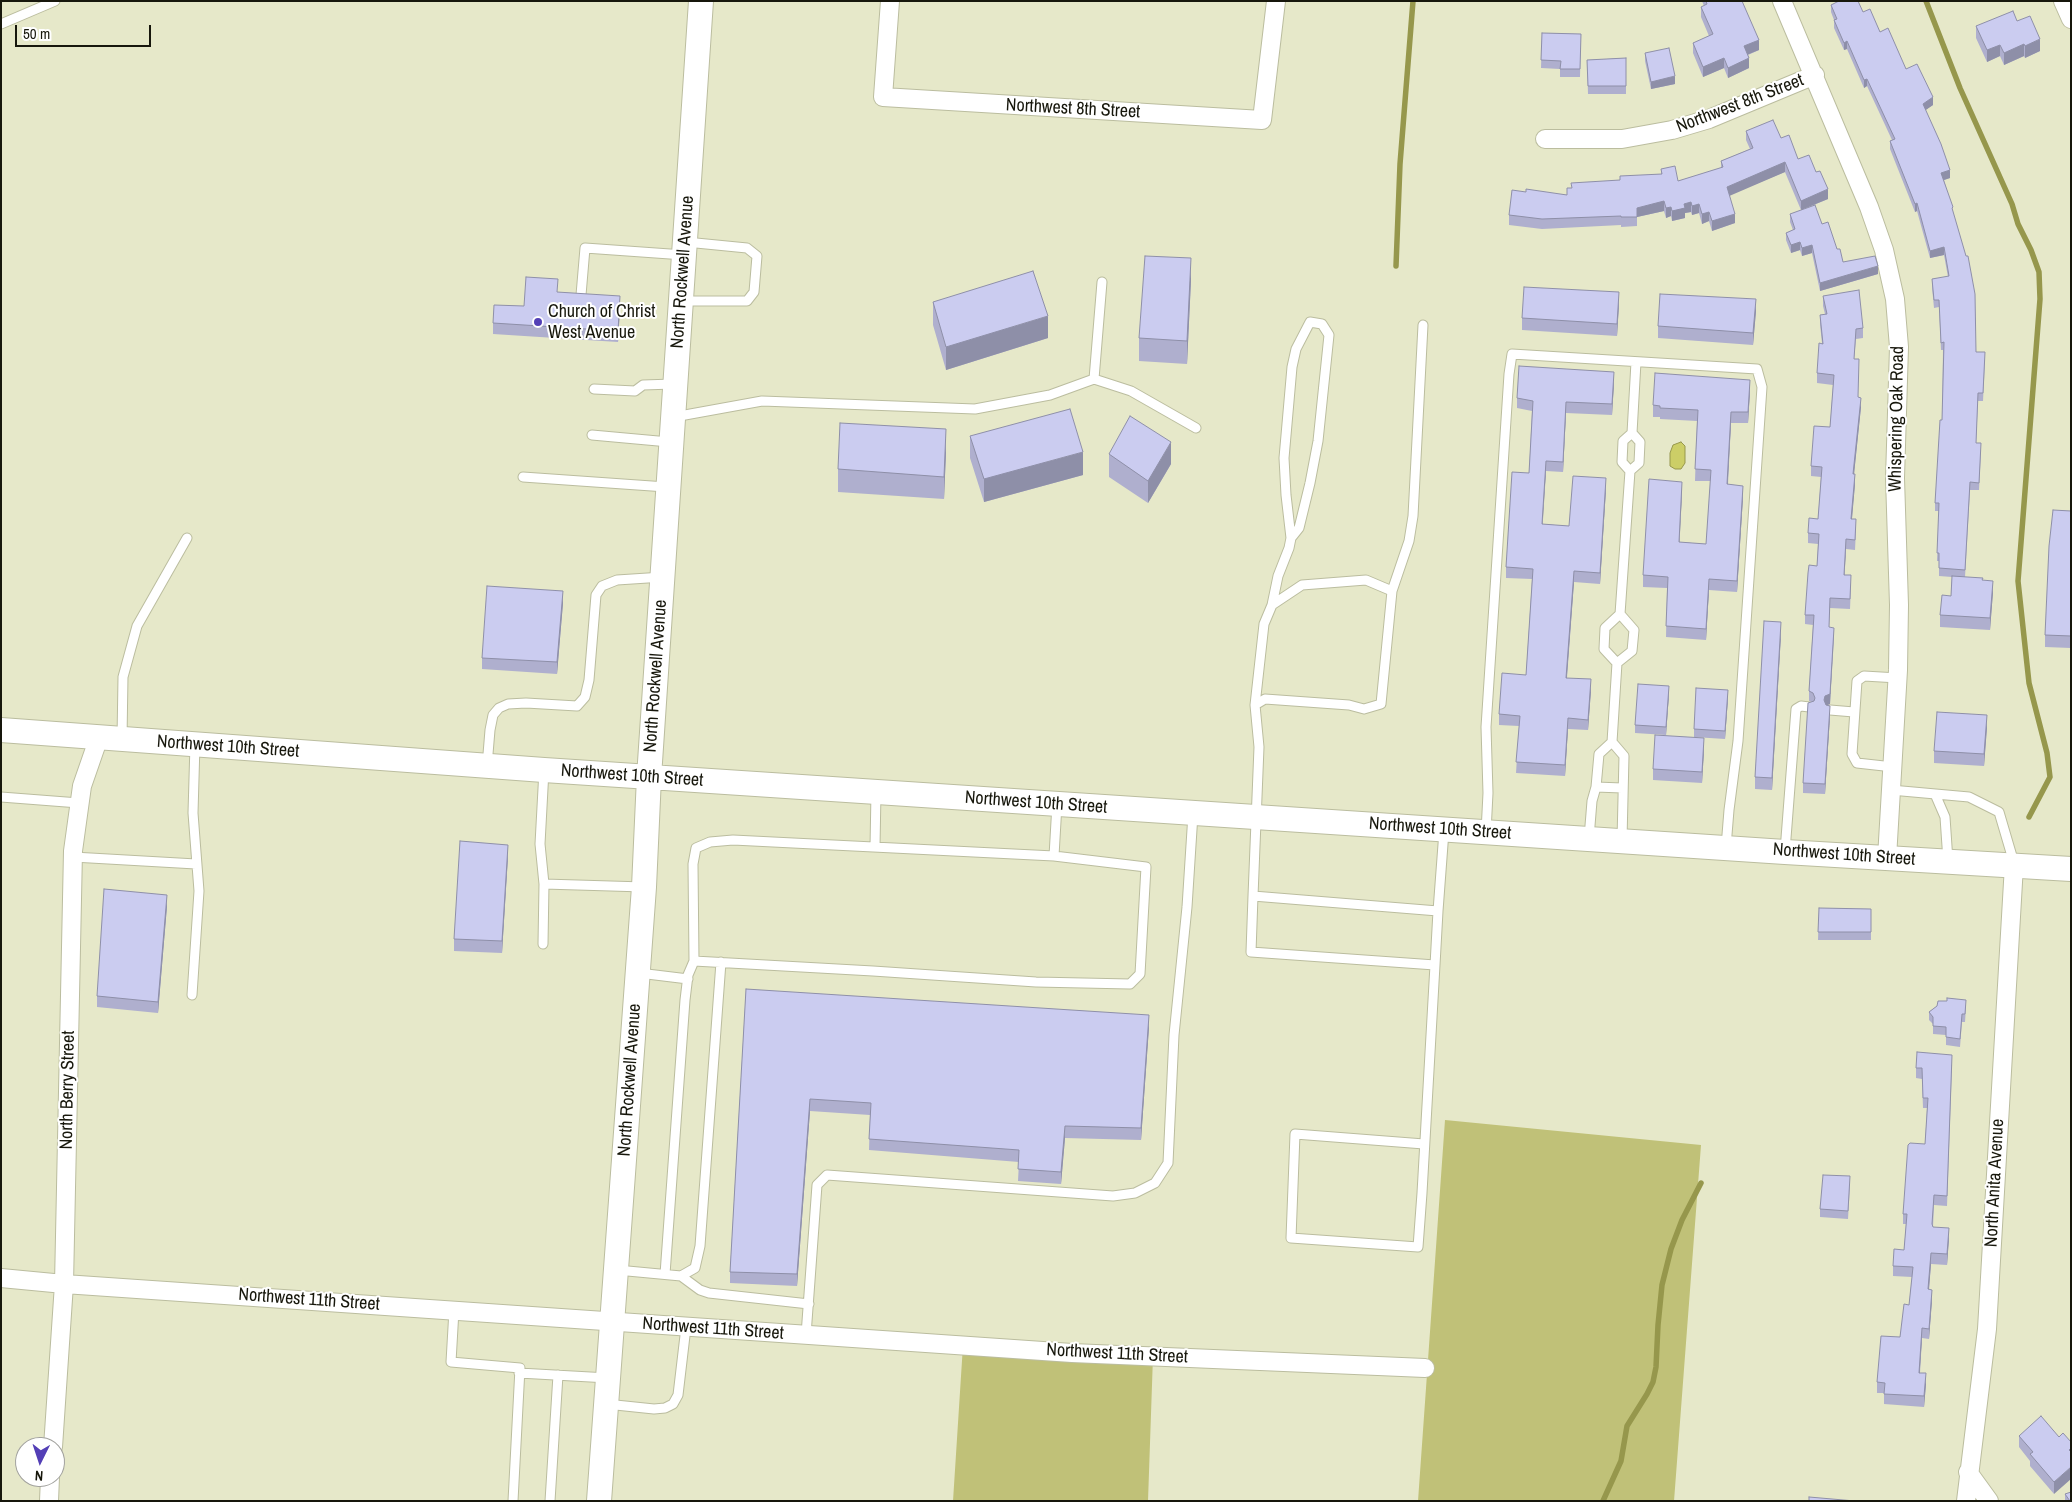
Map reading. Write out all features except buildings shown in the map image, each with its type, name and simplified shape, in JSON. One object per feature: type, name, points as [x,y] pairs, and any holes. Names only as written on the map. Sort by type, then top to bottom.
[{"type":"main road","name":"North Rockwell Avenue","points":[[599,1501],[644,887],[649,777],[701,1]]},
{"type":"main road","name":"Northwest 10th Street","points":[[1,730],[544,770],[1785,852],[2071,869]]},
{"type":"street","name":"Northwest 8th Street","points":[[890,1],[883,97],[1262,120],[1276,1]]},
{"type":"street","name":"Whispering Oak Road","points":[[1782,1],[1815,75],[1869,207],[1884,250],[1895,299],[1899,347],[1895,478],[1899,605],[1898,678],[1887,858]]},
{"type":"street","points":[[2063,1],[2071,19]]},
{"type":"street","name":"Northwest 8th Street","points":[[1545,139],[1622,139],[1672,130],[1709,119],[1815,75]]},
{"type":"street","name":"North Berry Street","points":[[53,1437],[64,1284],[73,857],[82,786],[110,738]]},
{"type":"street","name":"North Anita Avenue","points":[[1966,1501],[1968,1472],[1987,1329],[2014,865]]},
{"type":"street","name":"Northwest 11th Street","points":[[1,1278],[64,1284],[1072,1353],[1425,1368]]},
{"type":"street","points":[[1968,1472],[1988,1501]]},
{"type":"street","points":[[49,1501],[50,1487]]},
{"type":"lane","points":[[1,24],[55,1]]},
{"type":"lane","points":[[581,295],[585,248],[747,248],[757,256],[754,292],[747,301],[681,301]]},
{"type":"lane","points":[[1094,379],[1102,282]]},
{"type":"lane","points":[[1291,538],[1299,528],[1318,441],[1329,335],[1322,324],[1310,322],[1296,349],[1292,367],[1284,458],[1291,538],[1278,576],[1272,605],[1264,624],[1255,705],[1258,748],[1257,817],[1251,952],[1435,965]]},
{"type":"lane","points":[[1255,705],[1265,699],[1349,705],[1364,709],[1381,704],[1392,591],[1409,541],[1413,516],[1423,325]]},
{"type":"lane","points":[[1486,832],[1488,793],[1486,727],[1509,374],[1512,354],[1757,369],[1762,387],[1738,741],[1726,848]]},
{"type":"lane","points":[[1622,841],[1624,756],[1612,742],[1617,664],[1604,649],[1605,628],[1620,614],[1630,471],[1639,463],[1640,442],[1632,433],[1636,362]]},
{"type":"lane","points":[[674,417],[762,401],[975,409],[1050,395],[1094,379],[1131,391],[1196,428]]},
{"type":"lane","points":[[594,389],[635,391],[643,385],[676,384]]},
{"type":"lane","points":[[1630,471],[1622,462],[1623,441],[1632,433]]},
{"type":"lane","points":[[592,435],[672,443]]},
{"type":"lane","points":[[523,477],[669,488]]},
{"type":"lane","points":[[110,738],[123,677],[137,626],[187,538]]},
{"type":"lane","points":[[487,766],[493,715],[499,708],[508,704],[526,703],[577,706],[585,697],[589,680],[596,594],[602,586],[617,580],[663,577]]},
{"type":"lane","points":[[1272,605],[1302,585],[1366,580],[1392,591]]},
{"type":"lane","points":[[1617,664],[1632,651],[1634,630],[1620,614]]},
{"type":"lane","points":[[1893,767],[1857,763],[1852,754],[1854,712],[1857,681],[1864,676],[1898,678]]},
{"type":"lane","points":[[1785,852],[1796,709],[1801,706],[1809,707]]},
{"type":"lane","points":[[1830,710],[1854,712]]},
{"type":"lane","points":[[1589,839],[1598,754],[1612,742]]},
{"type":"lane","points":[[192,995],[199,891],[192,813],[195,744]]},
{"type":"lane","points":[[543,944],[544,884],[540,844],[544,770]]},
{"type":"lane","points":[[1596,787],[1622,788]]},
{"type":"lane","points":[[1891,790],[1969,797],[1999,812],[2014,865]]},
{"type":"lane","points":[[875,847],[876,792]]},
{"type":"lane","points":[[1935,794],[1945,817],[1948,861]]},
{"type":"lane","points":[[1,797],[79,803]]},
{"type":"lane","points":[[1054,856],[1057,804]]},
{"type":"lane","points":[[806,1335],[817,1185],[827,1175],[1113,1196],[1135,1193],[1154,1184],[1168,1163],[1174,1035],[1187,906],[1193,813]]},
{"type":"lane","points":[[1424,1144],[1295,1134],[1291,1238],[1418,1247],[1444,829]]},
{"type":"lane","points":[[664,1274],[688,980],[694,961],[694,864],[696,848],[710,842],[726,840],[1054,856],[1146,867],[1140,974],[1130,984],[1036,982],[694,961]]},
{"type":"lane","points":[[73,857],[196,864]]},
{"type":"lane","points":[[544,884],[644,887]]},
{"type":"lane","points":[[1253,896],[1438,911]]},
{"type":"lane","points":[[681,1276],[694,1268],[700,1246],[721,962]]},
{"type":"lane","points":[[638,973],[688,980]]},
{"type":"lane","points":[[616,1270],[681,1276],[700,1290],[709,1293],[808,1304]]},
{"type":"lane","points":[[454,1310],[451,1362],[520,1368],[513,1501]]},
{"type":"lane","points":[[606,1404],[654,1409],[665,1408],[673,1404],[678,1395],[686,1327]]},
{"type":"lane","points":[[519,1373],[608,1378]]},
{"type":"lane","points":[[550,1501],[558,1375]]},
{"type":"green space","points":[[1445,1120],[1701,1145],[1674,1501],[1418,1501]]},
{"type":"green space","points":[[963,1345],[1153,1356],[1148,1501],[953,1501]]},
{"type":"shaded area","points":[[1681,442],[1685,446],[1685,463],[1681,469],[1675,469],[1670,466],[1670,453],[1673,445]]},
{"type":"waterway","points":[[1396,266],[1400,164],[1413,1]]},
{"type":"waterway","points":[[1926,1],[1960,88],[2012,204],[2018,224],[2039,272],[2040,299],[2018,581],[2029,683],[2047,753],[2050,777],[2029,817]]},
{"type":"waterway","points":[[1603,1501],[1621,1461],[1627,1426],[1653,1382],[1656,1367],[1662,1285],[1671,1249],[1682,1220],[1701,1183]]},
{"type":"place","name":"Church of Christ West Avenue","points":[[538,322]]}]
